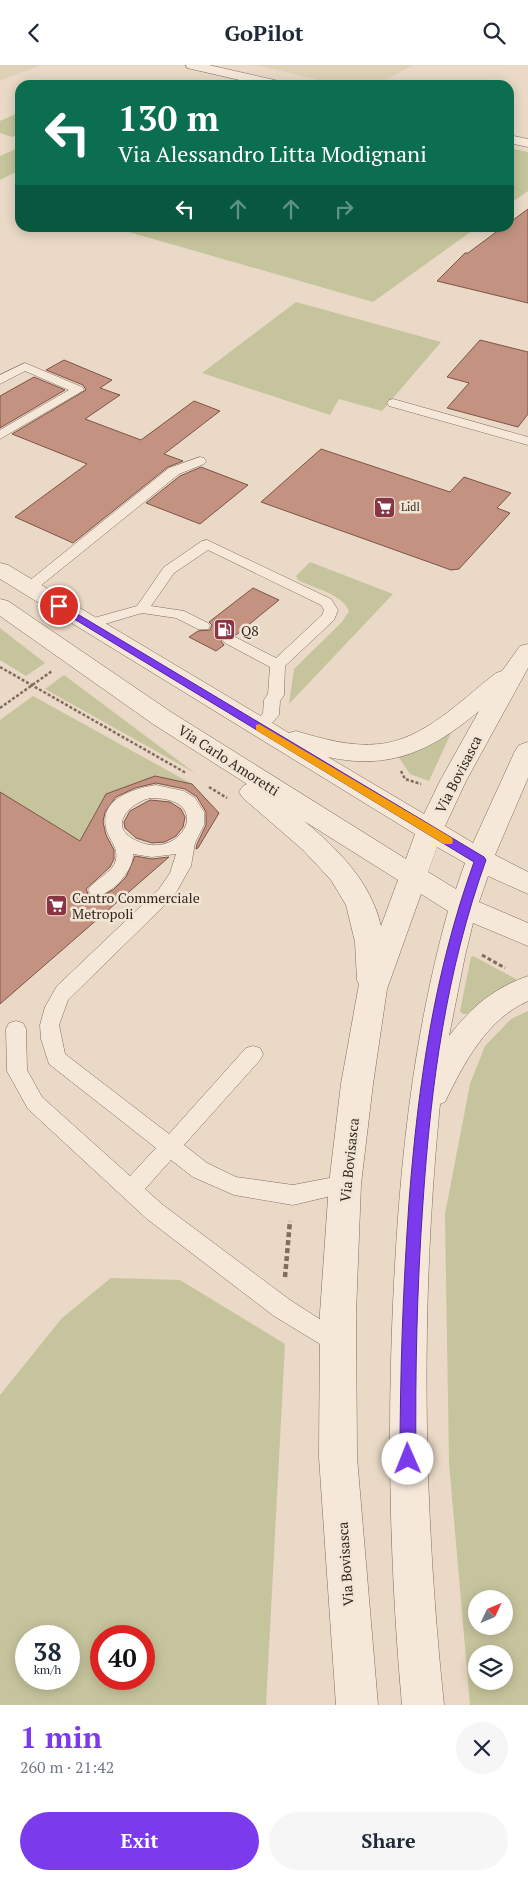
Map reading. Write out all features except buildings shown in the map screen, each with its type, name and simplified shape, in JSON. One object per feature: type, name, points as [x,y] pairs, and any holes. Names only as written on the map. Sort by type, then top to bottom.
[{"type":"street","points":[[192,65],[256,80]]},
{"type":"street","points":[[514,140],[528,143]]},
{"type":"street","points":[[0,571],[480,860],[528,883]]},
{"type":"street","name":"Via Carlo Amoretti","points":[[0,606],[162,718],[413,876],[464,907],[528,935]]},
{"type":"street","points":[[262,729],[329,749],[370,753],[391,751],[424,738],[455,717],[521,660]]},
{"type":"street","name":"Via Bovisasca","points":[[357,1705],[339,1473],[338,1344],[345,1184],[357,1084],[372,989],[430,830],[453,781],[521,660]]},
{"type":"street","points":[[162,718],[284,819],[325,856],[342,875],[361,905],[370,948],[372,989]]},
{"type":"street","points":[[423,1705],[409,1519],[408,1401],[413,1229],[422,1117],[435,1029],[464,907],[499,810],[528,751]]},
{"type":"street","points":[[422,1117],[454,1051],[471,1028],[500,1001],[518,979]]},
{"type":"lane","points":[[0,380],[25,366],[78,390],[0,435]]},
{"type":"lane","points":[[393,403],[528,441]]},
{"type":"lane","points":[[29,588],[174,471],[200,461]]},
{"type":"lane","points":[[142,609],[169,570],[206,544],[326,602],[332,610],[329,617],[278,665],[276,695],[272,700],[271,715],[262,729]]},
{"type":"lane","points":[[88,624],[142,609],[179,614],[203,626]]},
{"type":"lane","points":[[230,640],[278,665]]},
{"type":"lane","points":[[97,890],[121,868],[125,861],[126,855],[114,829],[117,811],[141,796],[171,793],[182,797],[196,813],[197,822],[194,831],[177,846],[165,850],[139,850],[119,838]]},
{"type":"lane","points":[[187,839],[184,862],[172,887],[61,995],[49,1023],[56,1058],[200,1170],[234,1186],[293,1195],[345,1184]]},
{"type":"lane","points":[[16,1029],[17,1071],[35,1103],[155,1212],[282,1308],[338,1344]]},
{"type":"lane","points":[[131,1190],[253,1054]]},
{"type":"path","points":[[0,709],[54,670]]},
{"type":"path","points":[[405,779],[430,787]]},
{"type":"path","points":[[475,952],[518,979]]},
{"type":"path","points":[[284,1287],[291,1213]]},
{"type":"shaded area","points":[[0,65],[41,65],[0,81]]},
{"type":"shaded area","points":[[256,65],[413,65],[385,80],[320,80]]},
{"type":"shaded area","points":[[15,114],[15,136],[12,137],[0,133],[0,121]]},
{"type":"shaded area","points":[[15,149],[15,172],[0,180],[0,156]]},
{"type":"shaded area","points":[[514,149],[528,152],[528,191],[514,201]]},
{"type":"shaded area","points":[[129,232],[470,232],[373,302]]},
{"type":"shaded area","points":[[296,302],[441,342],[382,411],[339,399],[330,415],[202,373]]},
{"type":"shaded area","points":[[310,562],[393,594],[289,704],[294,669],[342,622],[349,611],[334,596],[298,580],[296,576]]},
{"type":"shaded area","points":[[0,628],[45,663],[26,676],[0,660]]},
{"type":"shaded area","points":[[64,675],[195,773],[45,689]]},
{"type":"shaded area","points":[[33,696],[192,784],[155,776],[106,794],[91,820],[98,829],[82,842],[0,792],[0,720]]},
{"type":"shaded area","points":[[447,730],[451,733],[429,781],[410,774],[396,753]]},
{"type":"shaded area","points":[[473,956],[516,979],[516,981],[489,995],[468,1014],[463,1014],[460,1011],[471,957]]},
{"type":"shaded area","points":[[528,1011],[528,1705],[470,1705],[469,1690],[513,1690],[513,1645],[468,1645],[468,1682],[449,1462],[445,1214],[470,1084],[485,1046],[511,1019]]},
{"type":"shaded area","points":[[111,1278],[180,1280],[285,1344],[266,1705],[0,1705],[0,1395],[62,1318]]},
{"type":"slow traffic","points":[[259,727],[448,841]]},
{"type":"place","name":"Lidl","points":[[385,507]]},
{"type":"place","name":"Q8","points":[[225,630]]},
{"type":"place","name":"Centro Commerciale Metropoli","points":[[56,905]]},
{"type":"route","points":[[59,606],[480,860],[457,931],[445,982],[430,1055],[422,1117],[413,1229],[409,1332],[408,1459]]}]
